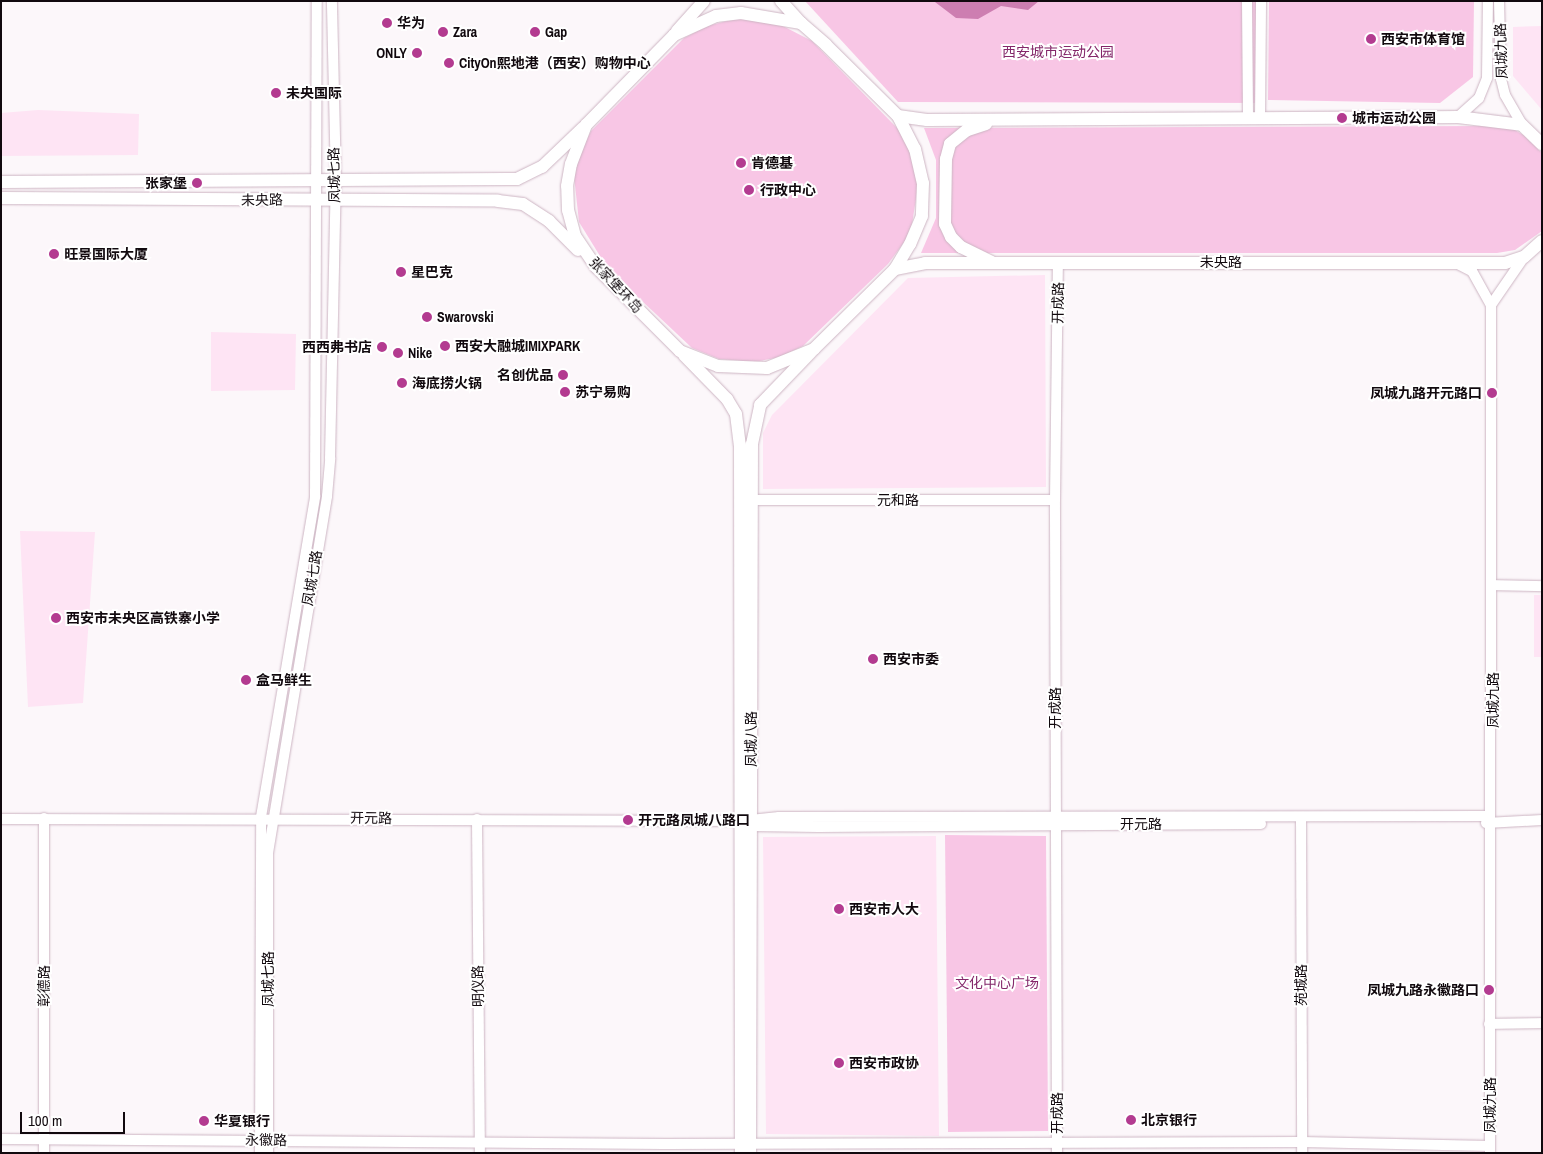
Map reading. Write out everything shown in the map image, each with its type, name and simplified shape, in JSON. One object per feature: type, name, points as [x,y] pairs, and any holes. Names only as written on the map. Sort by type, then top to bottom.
[{"type":"main road","points":[[674,35],[704,1]]},
{"type":"main road","points":[[782,1],[801,23]]},
{"type":"main road","name":"张家堡环岛","points":[[741,13],[801,23],[898,116],[914,149],[923,183],[922,216],[895,269],[814,349],[767,368],[718,366],[680,351],[596,267],[575,236],[568,210],[567,186],[571,164],[586,125],[674,35],[716,16],[741,13]]},
{"type":"main road","points":[[898,116],[927,120],[1458,117],[1522,124],[1542,144]]},
{"type":"main road","points":[[994,263],[961,247],[951,237],[946,224],[946,160],[950,144],[967,130],[998,120]]},
{"type":"main road","name":"未央路","points":[[1,182],[336,182],[517,179],[542,167],[586,125]]},
{"type":"main road","name":"未央路","points":[[1,198],[498,201],[522,204],[549,221],[596,267]]},
{"type":"main road","name":"未央路","points":[[895,269],[925,263],[1505,263],[1524,257],[1542,241]]},
{"type":"main road","name":"凤城八路","points":[[745,500],[752,444],[760,405],[814,349]]},
{"type":"main road","name":"凤城八路","points":[[680,351],[727,399],[736,414],[745,500],[748,821],[745,1147]]},
{"type":"street","name":"凤城七路","points":[[268,1153],[264,1140],[261,817],[315,497],[317,1]]},
{"type":"street","name":"凤城七路","points":[[260,1153],[264,1140],[268,854],[272,817],[327,496],[336,182],[332,1]]},
{"type":"street","points":[[1247,1],[1254,118]]},
{"type":"street","points":[[1254,118],[1261,1]]},
{"type":"street","name":"凤城九路","points":[[1458,117],[1478,98],[1487,78],[1488,1]]},
{"type":"street","name":"凤城九路","points":[[1499,1],[1500,79],[1504,95],[1522,124]]},
{"type":"street","points":[[1455,263],[1472,271],[1492,305],[1524,257]]},
{"type":"street","name":"开成路","points":[[1057,1147],[1055,500],[1058,263]]},
{"type":"street","name":"凤城九路","points":[[1490,1149],[1490,820],[1493,585],[1492,305]]},
{"type":"street","name":"元和路","points":[[745,500],[1055,500]]},
{"type":"street","points":[[1493,585],[1542,586]]},
{"type":"street","name":"开元路","points":[[1,818],[272,817],[748,821],[1542,820]]},
{"type":"street","name":"彰德路","points":[[44,818],[44,1153]]},
{"type":"street","name":"明仪路","points":[[477,819],[480,1148]]},
{"type":"street","name":"苑城路","points":[[1301,821],[1302,1147]]},
{"type":"street","points":[[1489,1024],[1542,1023]]},
{"type":"street","name":"永徽路","points":[[1,1139],[264,1140],[480,1148],[1302,1147],[1490,1149]]},
{"type":"shaded area","points":[[1039,1],[1028,10],[1001,6],[978,19],[956,18],[935,2]]},
{"type":"shaded area","points":[[1542,26],[1542,110],[1513,76],[1513,27]]},
{"type":"shaded area","points":[[38,110],[139,114],[138,155],[1,156],[1,113]]},
{"type":"shaded area","points":[[1045,275],[1046,487],[763,489],[763,433],[772,415],[908,278]]},
{"type":"shaded area","points":[[211,332],[296,334],[295,390],[211,391]]},
{"type":"shaded area","name":"西安市未央区高铁寨小学","points":[[20,531],[95,532],[83,703],[28,707]]},
{"type":"shaded area","points":[[1534,595],[1542,595],[1542,657],[1534,657]]},
{"type":"shaded area","points":[[936,836],[939,1136],[766,1134],[763,837]]},
{"type":"green space","name":"西安城市运动公园","points":[[805,1],[1264,1],[1264,103],[898,102]]},
{"type":"green space","name":"西安市体育馆","points":[[1269,1],[1474,1],[1473,77],[1440,103],[1268,100]]},
{"type":"green space","points":[[739,18],[777,23],[812,41],[899,130],[908,146],[918,186],[912,224],[905,241],[888,264],[803,346],[780,357],[755,362],[719,359],[692,348],[608,269],[579,222],[574,176],[581,151],[591,131],[684,38],[707,26]]},
{"type":"green space","points":[[1496,126],[1513,129],[1527,137],[1542,153],[1542,231],[1515,250],[1497,253],[921,253],[936,218],[936,160],[924,128]]},
{"type":"green space","name":"文化中心广场","points":[[945,835],[1046,836],[1048,1131],[948,1132]]},
{"type":"place","name":"华为","points":[[387,23]]},
{"type":"place","name":"Zara","points":[[443,32]]},
{"type":"place","name":"Gap","points":[[535,32]]},
{"type":"place","name":"西安市体育馆","points":[[1371,39]]},
{"type":"place","name":"ONLY","points":[[417,53]]},
{"type":"place","name":"CityOn熙地港（西安）购物中心","points":[[449,63]]},
{"type":"place","name":"未央国际","points":[[276,93]]},
{"type":"place","name":"城市运动公园","points":[[1342,118]]},
{"type":"place","name":"肯德基","points":[[741,163]]},
{"type":"place","name":"张家堡","points":[[197,183]]},
{"type":"place","name":"行政中心","points":[[749,190]]},
{"type":"place","name":"旺景国际大厦","points":[[54,254]]},
{"type":"place","name":"星巴克","points":[[401,272]]},
{"type":"place","name":"Swarovski","points":[[427,317]]},
{"type":"place","name":"西安大融城IMIXPARK","points":[[445,346]]},
{"type":"place","name":"西西弗书店","points":[[382,347]]},
{"type":"place","name":"Nike","points":[[398,353]]},
{"type":"place","name":"名创优品","points":[[563,375]]},
{"type":"place","name":"海底捞火锅","points":[[402,383]]},
{"type":"place","name":"苏宁易购","points":[[565,392]]},
{"type":"place","name":"凤城九路开元路口","points":[[1492,393]]},
{"type":"place","name":"西安市未央区高铁寨小学","points":[[56,618]]},
{"type":"place","name":"西安市委","points":[[873,659]]},
{"type":"place","name":"盒马鲜生","points":[[246,680]]},
{"type":"place","name":"开元路凤城八路口","points":[[628,820]]},
{"type":"place","name":"西安市人大","points":[[839,909]]},
{"type":"place","name":"凤城九路永徽路口","points":[[1489,990]]},
{"type":"place","name":"西安市政协","points":[[839,1063]]},
{"type":"place","name":"北京银行","points":[[1131,1120]]},
{"type":"place","name":"华夏银行","points":[[204,1121]]}]
